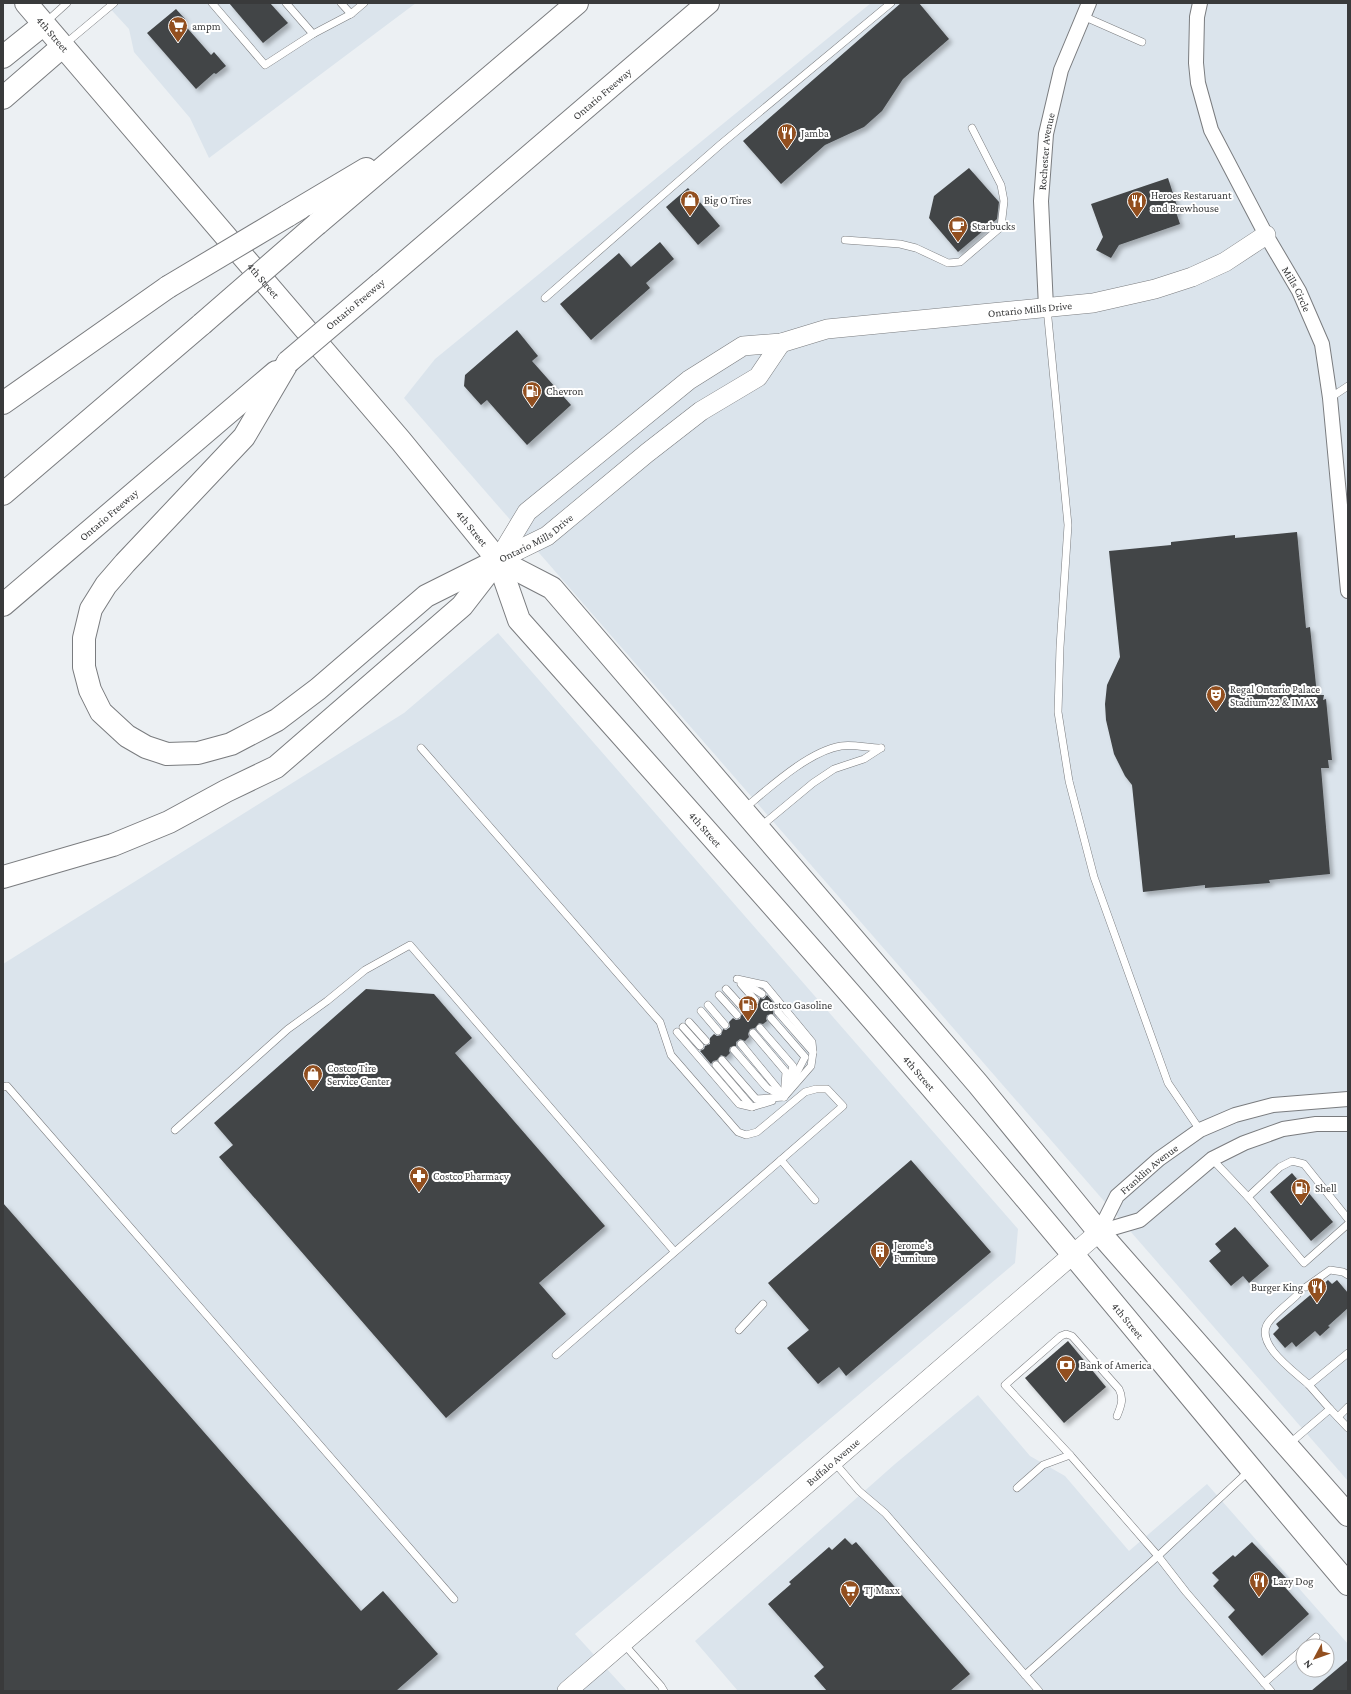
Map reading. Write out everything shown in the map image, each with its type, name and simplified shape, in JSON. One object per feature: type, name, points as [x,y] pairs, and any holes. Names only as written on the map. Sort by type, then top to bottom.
[{"type":"main road","name":"4th Street","points":[[26,3],[401,441],[498,560],[519,620],[904,1056],[1073,1255],[1250,1470],[1348,1584]]},
{"type":"main road","points":[[3,494],[577,3]]},
{"type":"main road","name":"Ontario Freeway","points":[[3,605],[259,397],[288,362],[708,3]]},
{"type":"main road","points":[[3,58],[44,24]]},
{"type":"main road","points":[[3,98],[63,46]]},
{"type":"main road","points":[[3,404],[168,287],[422,135]]},
{"type":"main road","points":[[259,397],[244,437],[125,563],[106,586],[91,609],[84,638],[84,667],[90,690],[102,712],[127,736],[146,747],[167,754],[198,753],[231,744],[277,720],[306,698],[426,596],[498,560]]},
{"type":"main road","name":"4th Street","points":[[498,560],[552,588],[978,1084],[1099,1232],[1348,1515]]},
{"type":"main road","points":[[3,877],[113,845],[169,822],[276,767],[462,606],[498,560]]},
{"type":"street","name":"Rochester Avenue","points":[[1046,307],[1041,201],[1046,134],[1061,70],[1089,3]]},
{"type":"street","name":"Mills Circle","points":[[1200,3],[1197,17],[1196,63],[1198,83],[1210,130],[1266,235],[1299,291],[1322,344],[1330,398],[1348,591]]},
{"type":"street","name":"Ontario Mills Drive","points":[[498,560],[527,512],[689,380],[743,346],[782,343],[827,329],[1093,303],[1155,289],[1192,277],[1225,262],[1266,235]]},
{"type":"street","name":"Ontario Mills Drive","points":[[498,560],[547,536],[647,453],[695,416],[758,377],[782,343]]},
{"type":"street","name":"Franklin Avenue","points":[[1099,1232],[1117,1196],[1159,1159],[1200,1130],[1235,1115],[1272,1105],[1348,1100]]},
{"type":"street","points":[[1099,1232],[1140,1220],[1212,1159],[1244,1143],[1283,1129],[1316,1124],[1348,1124]]},
{"type":"street","name":"Buffalo Avenue","points":[[567,1691],[1099,1232]]},
{"type":"lane","points":[[44,24],[67,3]]},
{"type":"lane","points":[[63,46],[114,3]]},
{"type":"lane","points":[[212,3],[265,65],[313,34],[351,14],[364,3]]},
{"type":"lane","points":[[286,3],[313,34]]},
{"type":"lane","points":[[341,3],[351,14]]},
{"type":"lane","points":[[545,298],[721,144],[891,3]]},
{"type":"lane","points":[[1083,16],[1142,42]]},
{"type":"lane","points":[[845,240],[900,244],[916,248],[948,263],[960,262],[1001,227],[1004,201],[1001,185],[972,128]]},
{"type":"lane","points":[[1046,307],[1068,525],[1058,712],[1069,781],[1094,876],[1168,1083],[1200,1130]]},
{"type":"lane","points":[[1330,398],[1348,386]]},
{"type":"lane","points":[[742,810],[796,766],[817,754],[841,746],[881,748],[864,759],[834,769],[813,783],[758,829]]},
{"type":"lane","points":[[421,748],[660,1022],[671,1055],[738,1132],[746,1135],[757,1132],[805,1092],[816,1089],[827,1089],[843,1106],[674,1251],[655,1270],[556,1355]]},
{"type":"lane","points":[[175,1130],[288,1029],[327,1001],[365,970],[410,945],[674,1251]]},
{"type":"lane","points":[[737,979],[762,994]]},
{"type":"lane","points":[[737,979],[756,1000]]},
{"type":"lane","points":[[677,1032],[739,1104],[752,1107],[784,1097],[811,1066],[813,1052],[812,1042],[765,985],[737,979]]},
{"type":"lane","points":[[726,989],[744,1010]]},
{"type":"lane","points":[[719,995],[737,1015]]},
{"type":"lane","points":[[708,1006],[725,1025]]},
{"type":"lane","points":[[701,1011],[718,1031]]},
{"type":"lane","points":[[778,1012],[813,1052]]},
{"type":"lane","points":[[771,1018],[805,1058],[784,1097]]},
{"type":"lane","points":[[689,1022],[706,1041]]},
{"type":"lane","points":[[683,1027],[700,1046]]},
{"type":"lane","points":[[760,1028],[793,1066],[784,1097]]},
{"type":"lane","points":[[753,1033],[786,1072],[784,1097]]},
{"type":"lane","points":[[741,1044],[790,1104]]},
{"type":"lane","points":[[734,1050],[767,1088],[784,1097]]},
{"type":"lane","points":[[722,1060],[756,1099],[784,1097]]},
{"type":"lane","points":[[716,1065],[752,1107]]},
{"type":"lane","points":[[3,1087],[7,1086],[454,1599]]},
{"type":"lane","points":[[1212,1159],[1248,1197],[1304,1262],[1348,1224]]},
{"type":"lane","points":[[781,1160],[815,1200]]},
{"type":"lane","points":[[1248,1197],[1280,1167],[1292,1161],[1304,1164],[1348,1219]]},
{"type":"lane","points":[[1306,1287],[1330,1270],[1343,1272],[1348,1276]]},
{"type":"lane","points":[[1297,1296],[1268,1322],[1264,1331],[1267,1343],[1280,1359],[1309,1385],[1348,1428]]},
{"type":"lane","points":[[739,1330],[763,1304]]},
{"type":"lane","points":[[1117,1416],[1122,1402],[1122,1394],[1119,1389],[1072,1336],[1066,1334],[1061,1336],[1005,1385],[1070,1455],[1158,1556],[1186,1592],[1271,1691]]},
{"type":"lane","points":[[1309,1385],[1348,1353]]},
{"type":"lane","points":[[1338,1417],[1348,1407]]},
{"type":"lane","points":[[1287,1445],[1330,1409]]},
{"type":"lane","points":[[1017,1488],[1043,1465],[1070,1455]]},
{"type":"lane","points":[[834,1462],[859,1491],[885,1513],[1039,1691]]},
{"type":"lane","points":[[1025,1675],[1158,1556],[1250,1470]]},
{"type":"lane","points":[[623,1642],[664,1691]]},
{"type":"lane","points":[[1264,1682],[1295,1656]]},
{"type":"shaded area","points":[[105,3],[416,3],[209,158],[190,118],[134,52],[129,29]]},
{"type":"shaded area","points":[[871,3],[1348,3],[1348,1481],[404,398],[435,359]]},
{"type":"shaded area","points":[[498,633],[1018,1229],[1015,1263],[575,1634],[627,1691],[3,1691],[3,964],[404,713]]},
{"type":"shaded area","points":[[978,1395],[1030,1456],[1065,1476],[1129,1551],[1207,1484],[1348,1644],[1348,1691],[738,1691],[695,1641],[895,1464]]},
{"type":"building","points":[[229,3],[270,3],[288,23],[263,43]]},
{"type":"building","points":[[901,3],[919,3],[949,39],[903,79],[882,111],[864,127],[825,145],[781,184],[743,141]]},
{"type":"building","name":"ampm","points":[[176,9],[185,19],[182,22],[211,55],[214,52],[226,66],[216,74],[214,73],[196,89],[147,33]]},
{"type":"building","points":[[969,168],[999,202],[997,219],[958,252],[929,218],[934,196]]},
{"type":"building","name":"Heroes Restaruant and Brewhouse","points":[[1168,178],[1179,212],[1176,212],[1180,224],[1119,245],[1111,258],[1096,250],[1103,237],[1091,204]]},
{"type":"building","points":[[688,188],[720,226],[698,245],[666,207]]},
{"type":"building","points":[[660,242],[674,259],[646,283],[650,288],[591,340],[560,304],[619,253],[631,267]]},
{"type":"building","points":[[517,330],[538,356],[532,361],[571,405],[527,445],[487,400],[481,405],[464,386],[465,375]]},
{"type":"building","name":"Regal Ontario Palace Stadium 22 & IMAX","points":[[1297,532],[1306,628],[1310,627],[1317,695],[1324,695],[1323,700],[1326,699],[1332,760],[1328,760],[1329,768],[1321,768],[1330,874],[1269,880],[1270,883],[1205,888],[1205,885],[1143,892],[1132,785],[1125,776],[1114,754],[1106,720],[1105,704],[1107,685],[1120,657],[1109,551],[1171,545],[1171,542],[1235,535],[1235,538]]},
{"type":"building","points":[[366,989],[434,994],[472,1038],[455,1053],[605,1226],[539,1283],[566,1314],[446,1418],[219,1157],[233,1145],[214,1123]]},
{"type":"building","points":[[767,995],[777,1007],[773,1010],[773,1014],[767,1015],[767,1021],[763,1024],[759,1023],[755,1028],[750,1029],[748,1034],[749,1037],[745,1041],[740,1039],[736,1042],[736,1046],[730,1047],[730,1053],[726,1057],[721,1055],[711,1064],[700,1051],[704,1049],[705,1046],[710,1044],[710,1038],[714,1034],[717,1036],[721,1035],[723,1029],[726,1030],[730,1027],[729,1022],[733,1018],[736,1020],[740,1019],[742,1013],[745,1014],[749,1011],[748,1006],[751,1003],[754,1005],[758,1004],[760,998],[764,999]]},
{"type":"building","name":"Jerome's Furniture","points":[[911,1160],[991,1252],[846,1376],[839,1367],[818,1384],[787,1348],[809,1330],[768,1283]]},
{"type":"building","points":[[1292,1173],[1333,1222],[1311,1241],[1270,1192]]},
{"type":"building","points":[[3,1203],[361,1611],[383,1591],[438,1654],[396,1691],[3,1691]]},
{"type":"building","points":[[1235,1227],[1269,1266],[1249,1283],[1243,1276],[1231,1286],[1209,1261],[1221,1251],[1215,1244]]},
{"type":"building","points":[[1328,1280],[1332,1284],[1337,1280],[1348,1293],[1348,1308],[1328,1326],[1330,1327],[1320,1336],[1315,1331],[1296,1347],[1292,1342],[1285,1348],[1273,1334],[1279,1328],[1276,1324]]},
{"type":"building","name":"Bank of America","points":[[1068,1341],[1106,1387],[1064,1423],[1025,1378]]},
{"type":"building","points":[[845,1538],[852,1545],[856,1542],[970,1674],[950,1691],[827,1691],[814,1676],[824,1667],[768,1604],[791,1584],[789,1582],[829,1547],[832,1550]]},
{"type":"building","name":"Lazy Dog","points":[[1252,1542],[1288,1580],[1283,1585],[1309,1614],[1262,1656],[1228,1617],[1235,1610],[1213,1586],[1219,1580],[1212,1573],[1233,1555],[1235,1557]]},
{"type":"building","points":[[1348,1660],[1348,1691],[1311,1691],[1327,1678],[1335,1678],[1335,1671]]},
{"type":"place","name":"ampm","points":[[178,43]]},
{"type":"place","name":"Jamba","points":[[787,150]]},
{"type":"place","name":"Big O Tires","points":[[690,217]]},
{"type":"place","name":"Heroes Restaruant and Brewhouse","points":[[1137,218]]},
{"type":"place","name":"Starbucks","points":[[958,243]]},
{"type":"place","name":"Chevron","points":[[532,408]]},
{"type":"place","name":"Regal Ontario Palace Stadium 22 & IMAX","points":[[1216,712]]},
{"type":"place","name":"Costco Gasoline","points":[[748,1022]]},
{"type":"place","name":"Costco Tire Service Center","points":[[313,1091]]},
{"type":"place","name":"Costco Pharmacy","points":[[419,1193]]},
{"type":"place","name":"Shell","points":[[1301,1205]]},
{"type":"place","name":"Jerome's Furniture","points":[[880,1268]]},
{"type":"place","name":"Burger King","points":[[1317,1304]]},
{"type":"place","name":"Bank of America","points":[[1066,1382]]},
{"type":"place","name":"Lazy Dog","points":[[1259,1598]]},
{"type":"place","name":"TJ Maxx","points":[[850,1607]]}]
